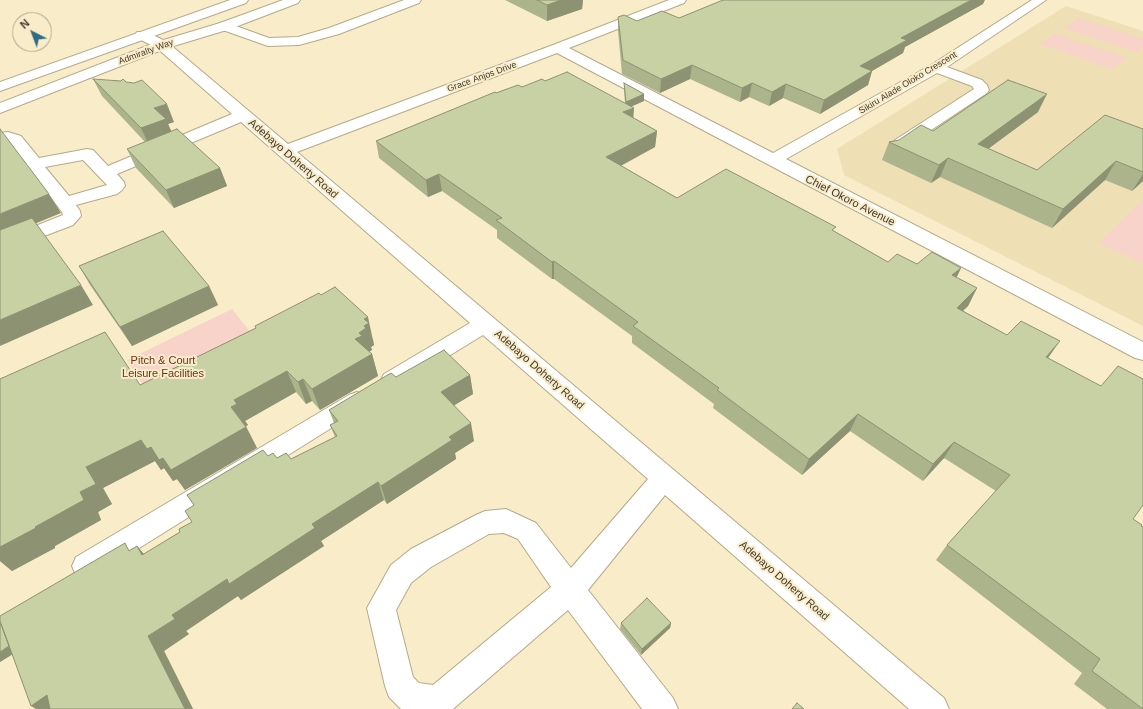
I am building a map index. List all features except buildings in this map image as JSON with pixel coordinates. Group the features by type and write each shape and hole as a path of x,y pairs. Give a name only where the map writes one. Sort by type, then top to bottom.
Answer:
{"street":[{"name":"Admiralty Way","path":"0,87 242,0"},
{"name":"Admiralty Way","path":"0,108 162,46 225,26 294,0"},
{"path":"225,26 268,42 299,41 334,31 416,0"},
{"name":"Grace Anjos Drive","path":"284,151 558,48 680,0"},
{"name":"Sikiru Alade Oloko Crescent","path":"773,160 936,68 1040,0"},
{"name":"Adebayo Doherty Road","path":"142,36 162,46 933,709"},
{"name":"Chief Okoro Avenue","path":"558,48 1143,352"},
{"path":"886,153 982,90 982,88 977,84 936,68"},
{"path":"106,173 243,115"},
{"path":"0,138 8,137 15,139 71,211 72,216 67,221 0,247"},
{"path":"34,164 87,154 115,182 116,186 111,190 64,203"},
{"path":"68,577 485,324"},
{"path":"662,709 570,590 527,531 506,521 485,523 427,554 401,574 381,608 400,686 412,698 438,701 570,590 664,478"}],"shaded area":[{"path":"1066,6 1143,31 1143,326 844,175 837,149"}],"green space":[{"path":"1079,18 1143,39 1143,47 1136,52 1064,28"},
{"path":"1055,34 1127,58 1112,69 1039,44"},
{"path":"1143,199 1143,263 1098,243"},
{"name":"Pitch & Court Leisure Facilities","path":"232,309 259,343 152,398 127,360"}]}
